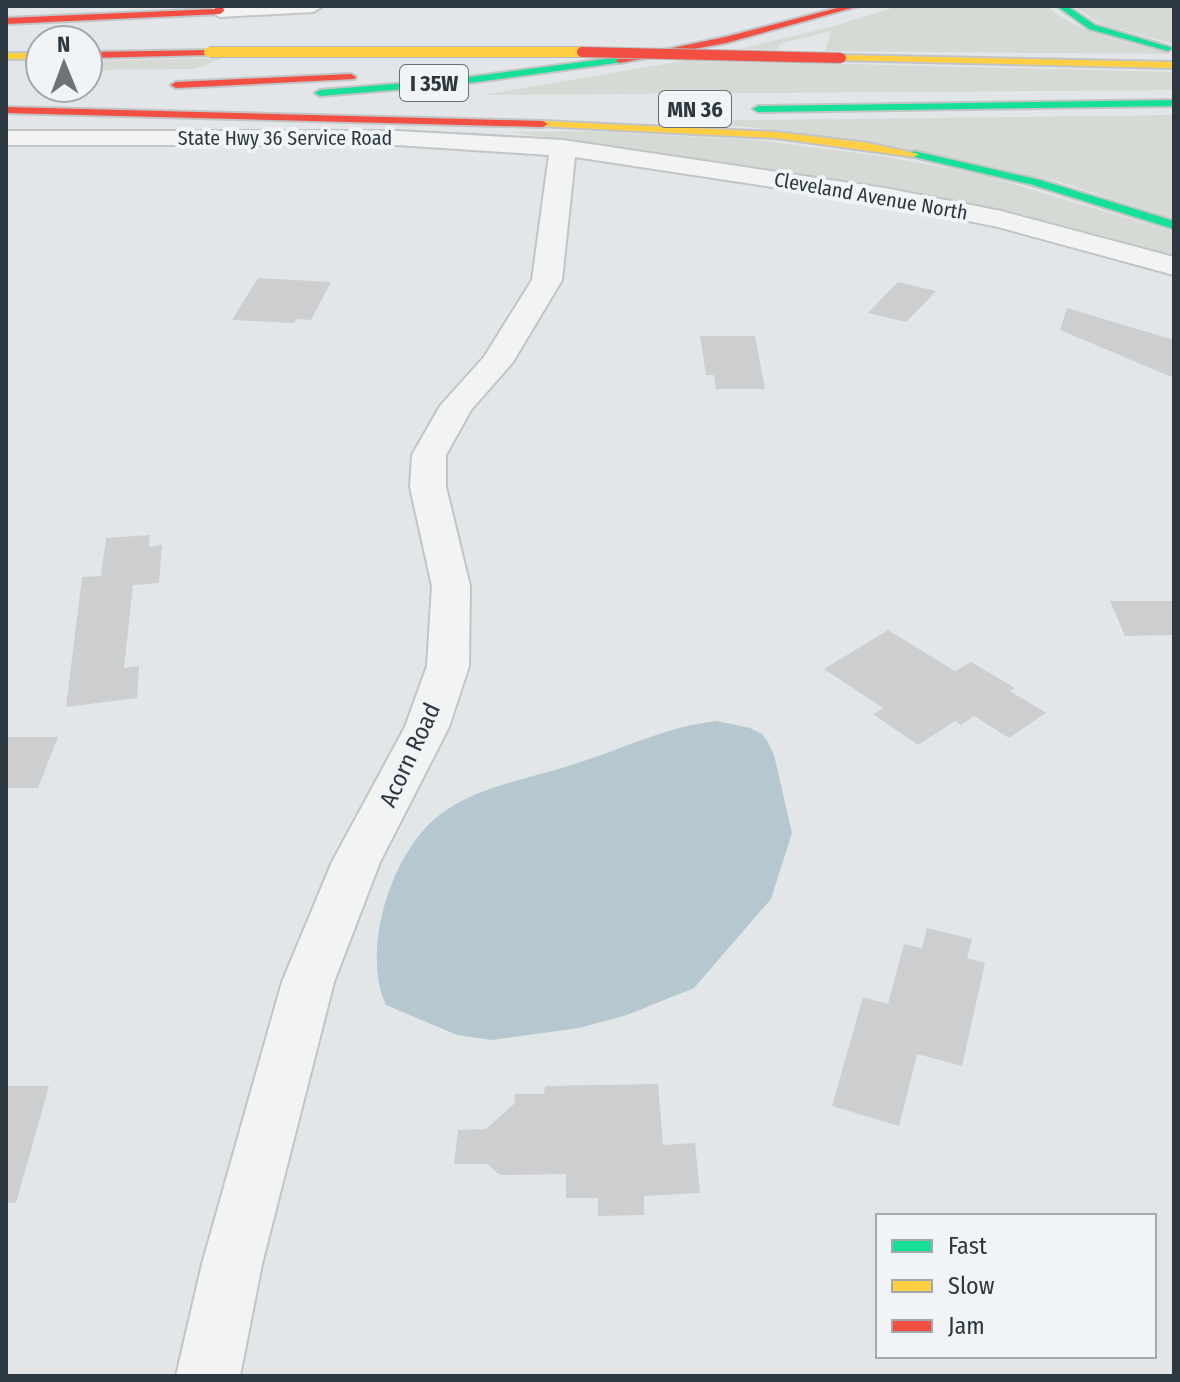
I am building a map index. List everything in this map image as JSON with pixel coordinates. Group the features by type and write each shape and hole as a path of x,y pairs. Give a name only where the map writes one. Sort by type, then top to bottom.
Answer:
{"main road":[{"name":"I 35W","path":"6,108 324,93 496,76 577,66 724,39 855,6"},
{"path":"1061,6 1092,27 1174,49"},
{"path":"6,21 219,8"},
{"name":"I 35W","path":"163,85 404,72 531,58 682,29"},
{"path":"104,55 618,52 1174,65"},
{"name":"MN 36","path":"746,109 1174,103"},
{"name":"MN 36","path":"6,108 215,113 683,110"},
{"path":"215,113 709,129 833,141 895,150 1017,176 1174,225"}],"street":[{"path":"219,8 313,6"},
{"name":"State Hwy 36 Service Road","path":"6,138 397,138 563,148"},
{"name":"Cleveland Avenue North","path":"563,148 890,197 1001,219 1174,266"},
{"name":"Acorn Road","path":"208,1376 232,1264 308,982 356,862 427,727 448,666 451,586 428,487 429,455 457,406 497,362 547,280 563,148"}],"shaded area":[{"path":"899,6 1046,6 1091,32 1173,54 825,51 831,31 780,44 777,50 739,49 831,27"},
{"path":"1073,6 1174,6 1174,44 1103,25"},
{"path":"222,58 195,69 104,70 104,61"},
{"path":"687,60 1174,72 1174,90 483,95"},
{"path":"1174,115 1174,219 1057,181 751,127 687,124 686,121"},
{"path":"588,131 756,140 888,157 979,174 1174,232 1174,257 1101,235 953,202 642,150 510,132"},
{"path":"717,721 750,728 762,734 768,742 774,755 792,833 771,899 694,988 627,1015 579,1028 492,1040 457,1035 386,1005 379,982 377,957 386,902 408,850 424,829 442,813 490,789 664,733"}],"building":[{"path":"258,278 331,282 311,320 297,319 294,323 232,320"},
{"path":"898,282 936,291 906,322 868,313"},
{"path":"1067,308 1174,340 1174,378 1060,330"},
{"path":"700,336 755,336 765,389 716,389 714,375 706,375"},
{"path":"150,535 149,547 162,545 159,583 133,585 124,668 139,666 137,698 66,707 82,577 101,576 106,538"},
{"path":"1110,601 1174,601 1174,635 1125,636"},
{"path":"888,630 955,671 971,662 1015,688 1010,691 1046,713 1009,738 974,716 961,725 955,721 918,745 873,714 883,708 824,669"},
{"path":"6,737 58,737 38,788 6,788"},
{"path":"927,928 972,939 967,958 985,963 962,1066 917,1054 899,1126 832,1106 863,997 888,1004 904,944 922,948"},
{"path":"658,1084 663,1145 695,1143 700,1193 644,1196 644,1215 598,1216 598,1198 566,1198 566,1174 500,1175 487,1164 454,1164 458,1130 486,1129 514,1104 515,1094 544,1094 545,1086"},
{"path":"6,1086 49,1086 16,1203 6,1202"}],"traffic: fast":[{"path":"1061,6 1092,27 1168,48"},
{"path":"320,93 454,82 620,60"},
{"path":"758,109 1174,103"},
{"path":"914,154 1036,182 1174,225"}],"traffic: slow":[{"path":"209,52 582,52"},
{"path":"6,56 24,56"},
{"path":"841,58 1174,65"},
{"path":"543,124 776,135 914,154"}],"traffic: jam":[{"path":"6,21 220,11 219,6"},
{"path":"620,60 726,40 855,6"},
{"path":"104,55 209,52"},
{"path":"582,52 841,58"},
{"path":"176,85 351,77"},
{"path":"6,110 543,124"}]}
